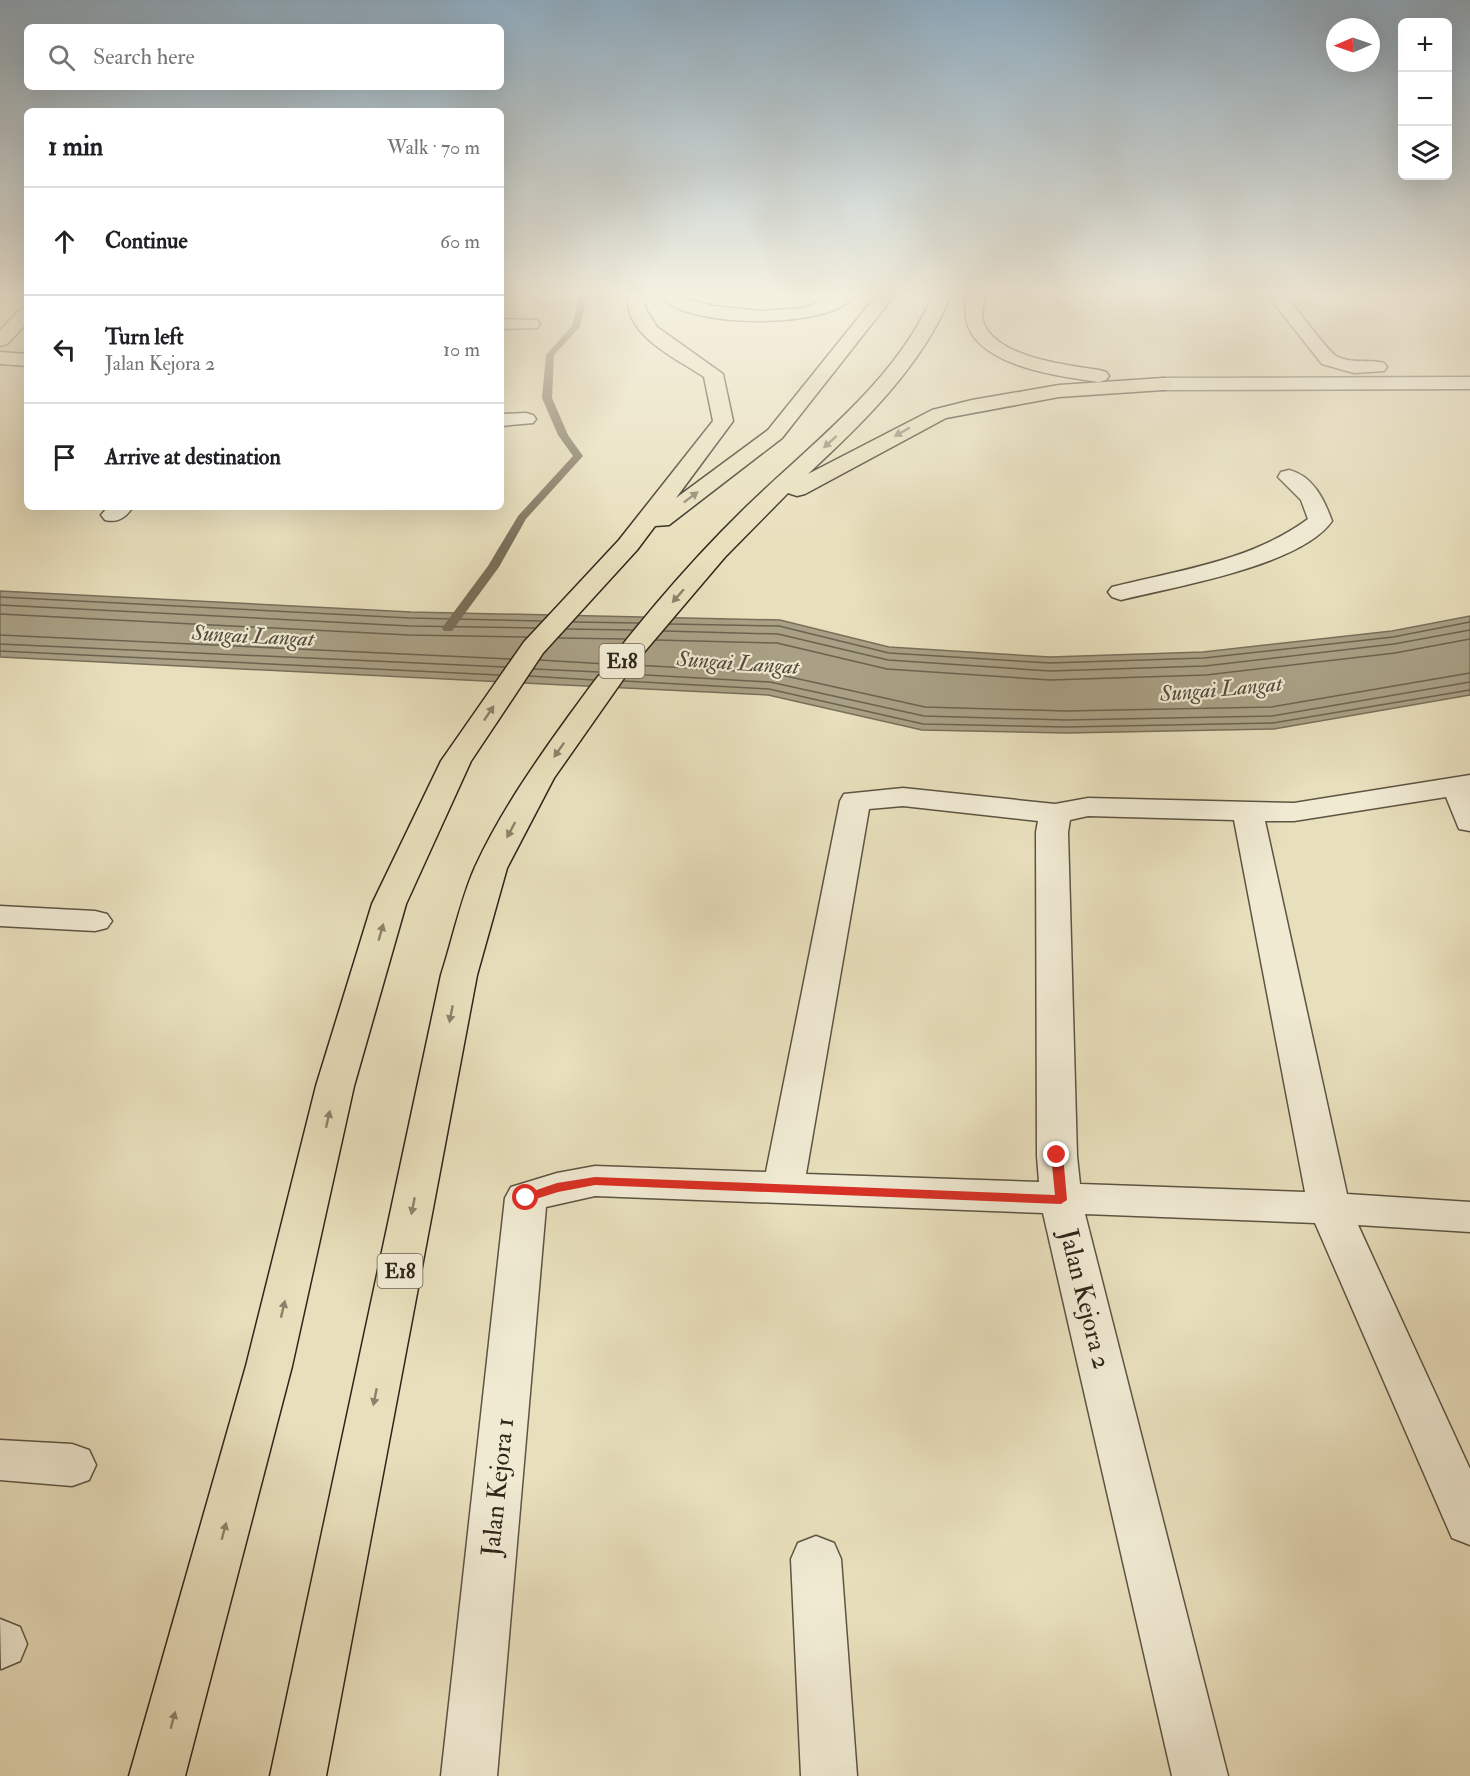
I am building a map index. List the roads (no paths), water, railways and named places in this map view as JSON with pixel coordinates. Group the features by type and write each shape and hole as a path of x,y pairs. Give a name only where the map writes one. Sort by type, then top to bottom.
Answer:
{"highway":[{"path":"158,1776 269,1366 335,1086 389,904 456,761 533,648 628,545 723,421 714,380"},
{"path":"628,545 775,434 818,380"},
{"name":"E18","path":"298,1776 459,975 491,868 539,778 624,658 716,552 755,511 839,434 887,380"},
{"path":"1130,380 1163,384"},
{"path":"755,511 939,414 1059,391 1163,384"}],"street":[{"path":"1163,384 1470,383"},
{"path":"504,420 526,419"},
{"path":"1121,592 1250,558 1305,534 1320,521 1312,496 1289,477"},
{"path":"1470,822 1464,785 1294,812 1088,807 1055,813 903,797 855,801 783,1189 1329,1208 1470,1216"},
{"path":"1248,812 1329,1208 1470,1523"},
{"name":"Jalan Kejora 2","path":"1055,813 1052,844 1057,1155 1061,1200 1200,1776"},
{"path":"0,916 95,921"},
{"name":"Jalan Kejora 1","path":"469,1776 526,1198 557,1188 595,1181 783,1189"},
{"path":"0,1460 72,1465"},
{"path":"816,1559 829,1776"}],"water":[{"name":"Sungai Langat","path":"0,591 411,612 780,620 889,647 1050,657 1203,652 1392,631 1470,616 1470,695 1274,729 1067,733 922,730 768,695 0,657"}],"waterway":[{"path":"448,628 493,567 522,518 578,456 563,435 547,398 548,380"}]}
